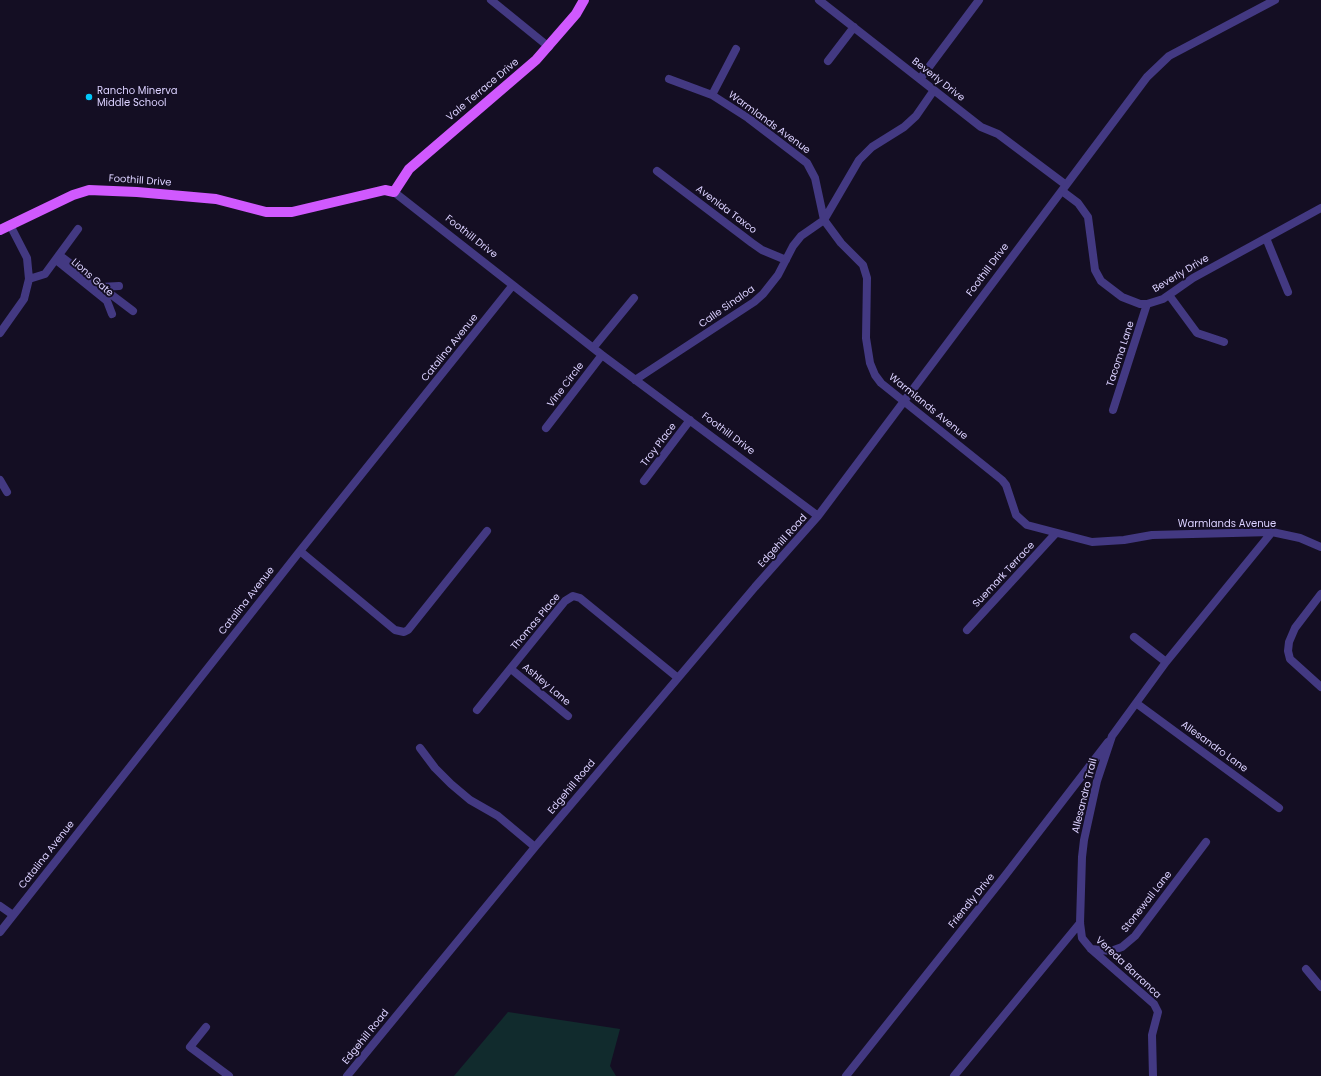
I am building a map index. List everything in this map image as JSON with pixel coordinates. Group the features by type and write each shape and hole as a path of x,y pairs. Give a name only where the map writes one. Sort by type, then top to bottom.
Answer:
{"main road":[{"name":"Vale Terrace Drive","path":"394,192 409,169 536,60 549,47 576,14 584,0"},
{"name":"Foothill Drive","path":"0,230 73,195 89,190 137,192 216,199 266,212 292,212 385,190 394,192"}],"street":[{"path":"491,0 549,47"},
{"name":"Beverly Drive","path":"819,0 981,127 998,134 1064,188 1078,203 1088,217 1095,270 1101,282 1122,297 1140,304 1147,304 1169,295 1193,278 1321,208"},
{"path":"920,79 979,0"},
{"name":"Foothill Drive","path":"394,192 602,355 818,516 1147,77 1169,56 1275,0"},
{"path":"828,61 854,27"},
{"path":"712,95 736,49"},
{"name":"Warmlands Avenue","path":"669,79 712,95 754,122 807,163 815,178 824,220 841,243 863,265 867,278 868,294 865,320 870,363 875,375 881,383 1002,480 1006,485 1016,514 1027,525 1092,542 1124,540 1152,535 1272,532 1300,538 1321,547"},
{"name":"Calle Sinaloa","path":"635,380 754,302 763,294 778,274 801,236 824,220 859,160 872,147 904,127 916,116 934,90"},
{"name":"Avenida Taxco","path":"657,171 762,250 786,260"},
{"path":"0,333 24,299 28,279 27,258 10,225"},
{"path":"28,279 45,274 78,229"},
{"path":"1266,238 1288,292"},
{"path":"57,257 133,310"},
{"name":"Lions Gate","path":"57,257 107,301 112,314"},
{"name":"Catalina Avenue","path":"0,932 300,551 513,285"},
{"path":"101,287 119,286"},
{"path":"1169,295 1197,333 1224,342"},
{"path":"593,348 634,298"},
{"name":"Tacoma Lane","path":"1113,410 1147,304"},
{"name":"Vine Circle","path":"546,428 602,355"},
{"name":"Troy Place","path":"644,481 690,420"},
{"path":"0,480 7,492"},
{"name":"Edgehill Road","path":"347,1076 535,847 818,516"},
{"path":"300,551 395,630 404,632 408,630 487,531"},
{"name":"Allesandro Trail","path":"1080,923 1084,840 1097,781 1112,736 1166,662 1272,532"},
{"name":"Suemark Terrace","path":"968,630 1056,533"},
{"path":"1321,594 1296,628 1289,642 1288,650 1290,659 1321,687"},
{"name":"Thomas Place","path":"477,710 565,601 573,596 580,598 678,678"},
{"path":"1134,637 1166,662"},
{"name":"Ashley Lane","path":"510,669 568,716"},
{"name":"Allesandro Lane","path":"1136,703 1279,808"},
{"name":"Friendly Drive","path":"846,1076 1004,877 1112,736"},
{"path":"420,748 435,768 451,784 470,800 498,816 535,847"},
{"name":"Stonewall Lane","path":"1092,949 1111,951 1122,947 1135,936 1206,842"},
{"path":"0,906 13,915"},
{"path":"954,1076 1080,923"},
{"name":"Vereda Barranca","path":"1080,923 1082,938 1092,949 1154,1004 1158,1012 1152,1035 1153,1076"},
{"path":"1306,969 1321,987"},
{"path":"206,1027 190,1047 229,1076"}],"green space":[{"path":"508,1012 620,1029 610,1066 616,1076 454,1076"}],"place":[{"name":"Rancho Minerva Middle School","path":"89,97"}]}
